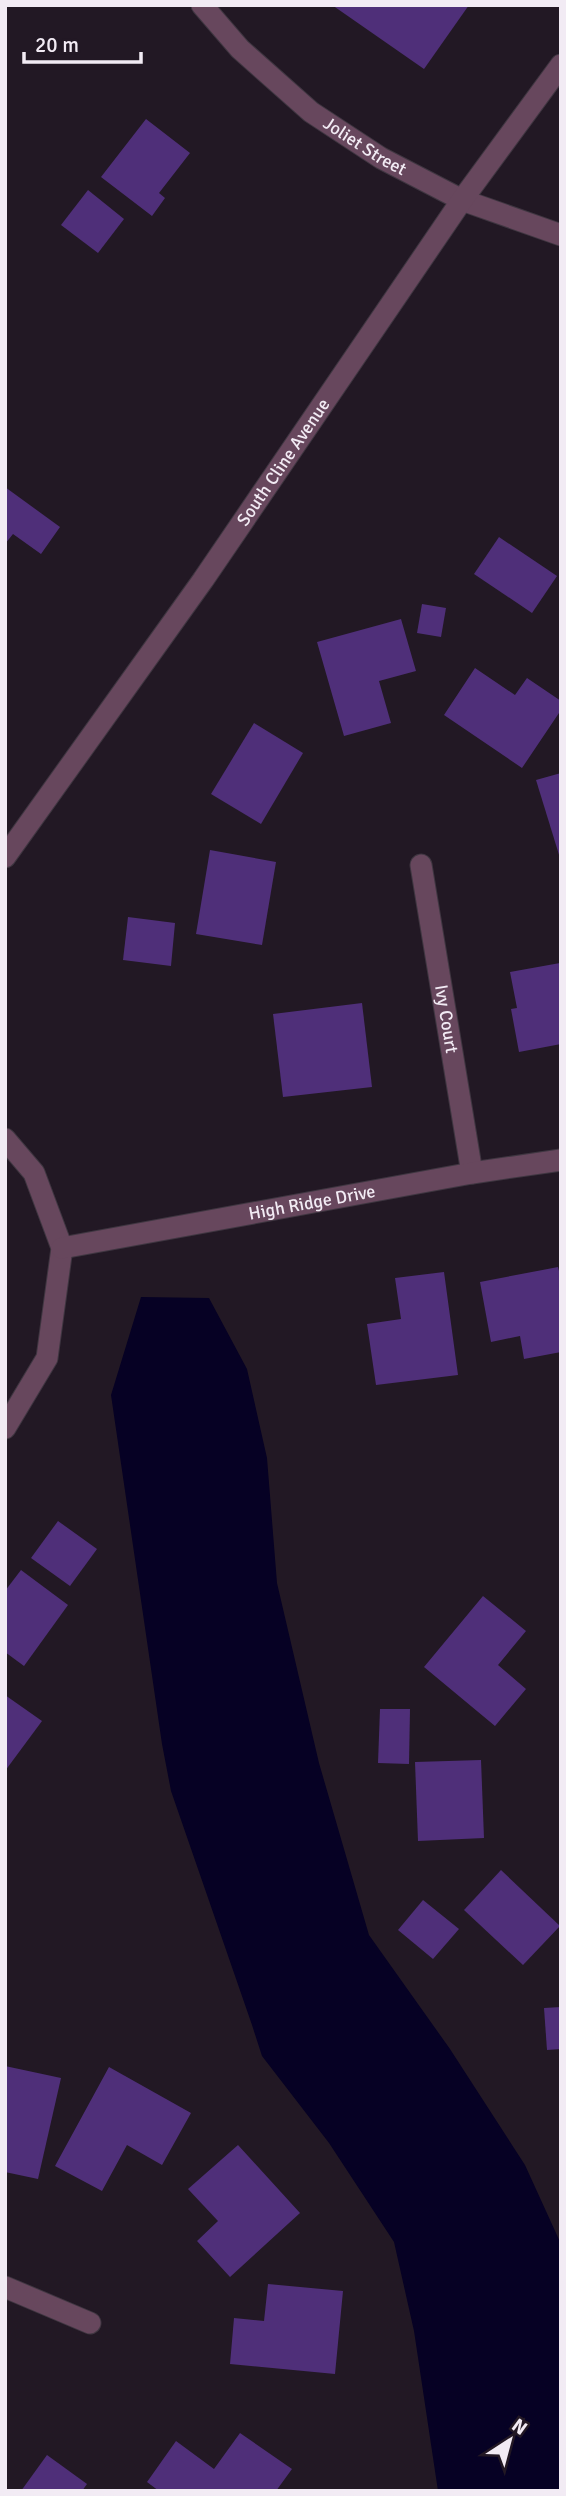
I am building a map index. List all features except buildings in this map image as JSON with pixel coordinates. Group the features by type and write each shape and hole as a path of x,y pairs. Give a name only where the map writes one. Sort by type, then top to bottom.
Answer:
{"street":[{"name":"Joliet Street","path":"202,5 240,49 310,112 381,158 462,200 561,235"},
{"name":"South Cline Avenue","path":"5,857 203,580 462,200 561,65"},
{"name":"Ivy Court","path":"421,865 472,1173"},
{"path":"5,1139 34,1173 62,1248 47,1358 5,1428"},
{"name":"High Ridge Drive","path":"62,1248 472,1173 561,1160"},
{"path":"5,2287 90,2323"}],"shaded area":[{"path":"141,1297 209,1298 247,1369 267,1458 277,1583 319,1763 369,1935 450,2049 525,2165 561,2244 561,2491 438,2491 414,2331 394,2242 329,2143 262,2056 171,1791 162,1744 111,1395"}]}
